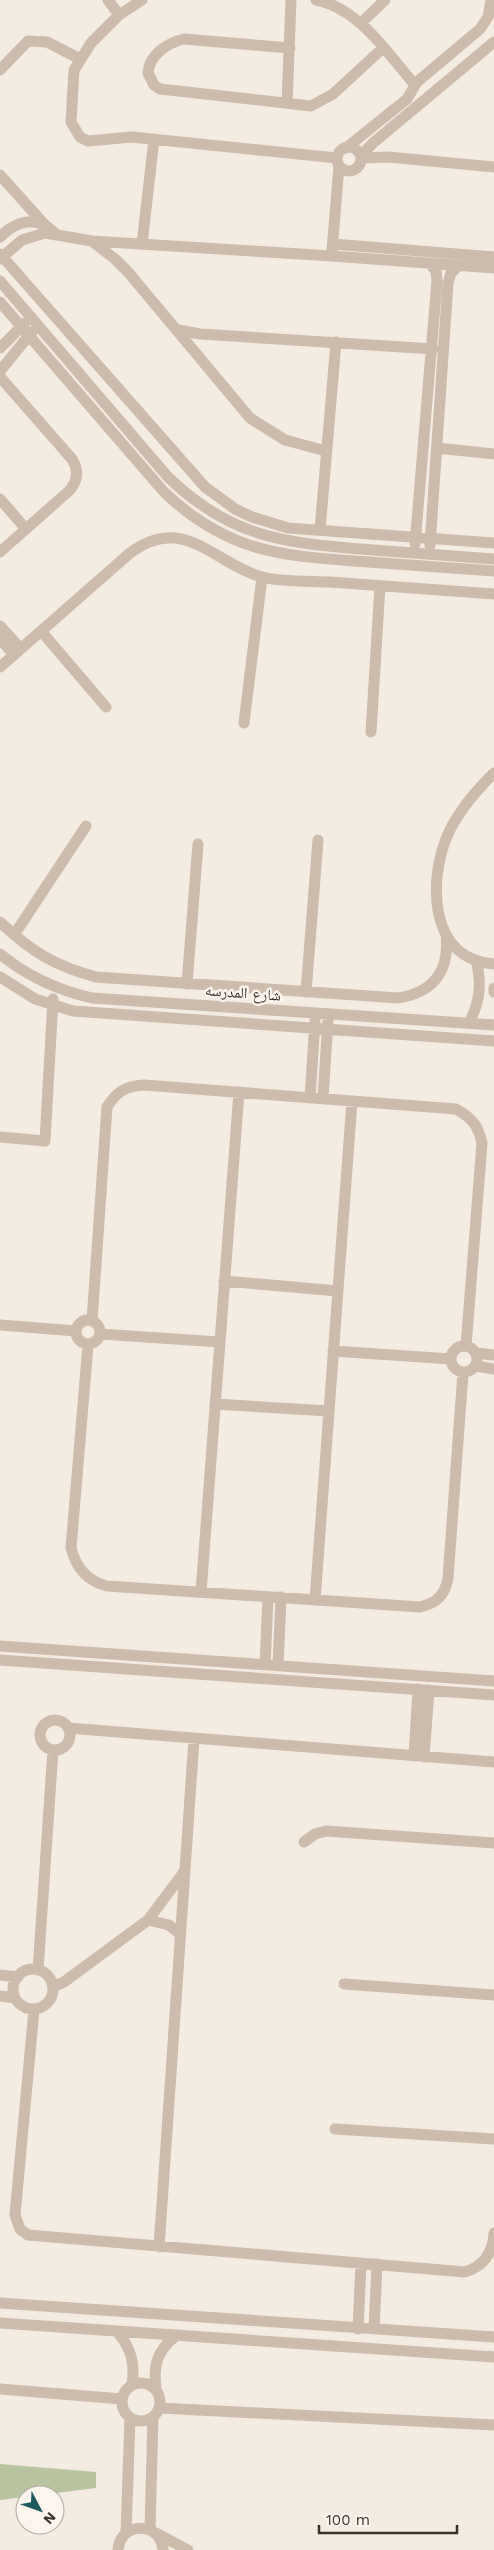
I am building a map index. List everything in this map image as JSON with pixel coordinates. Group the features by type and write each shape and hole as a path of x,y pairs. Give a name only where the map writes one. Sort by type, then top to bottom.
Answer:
{"street":[{"path":"108,0 119,15"},
{"path":"142,0 119,15 91,43 80,58 72,82 71,122 80,137 88,141 123,137 154,139 338,162 345,171 353,171 359,166 361,157 412,102 419,82 490,21 490,0"},
{"path":"287,103 291,0"},
{"path":"316,0 336,6 360,23 419,82 434,91"},
{"path":"360,23 385,0"},
{"path":"475,33 478,42 491,44"},
{"path":"290,48 184,38 168,45 156,55 151,61 148,73 154,85 160,89 311,106 326,100 383,48"},
{"path":"0,70 28,41 47,42 80,58"},
{"path":"332,250 340,152 412,102 434,91 491,44"},
{"path":"142,244 154,139"},
{"path":"346,148 355,148 361,157"},
{"path":"361,157 494,167"},
{"path":"0,175 52,231"},
{"path":"0,237 20,223 35,222 52,231 92,241 494,257"},
{"path":"52,231 29,237 15,245 1,257 205,488 220,499 252,517 288,528 494,544"},
{"path":"92,241 122,265 250,418 285,440 326,451"},
{"path":"332,250 430,264 494,268"},
{"path":"456,254 452,259 456,266"},
{"path":"413,553 433,348 437,276 430,264"},
{"path":"429,554 448,283 456,266"},
{"path":"0,281 156,465 180,489 207,510 253,533 286,542 494,559"},
{"path":"0,302 164,492 193,517 225,536 260,550 297,557 494,571"},
{"path":"0,371 34,321"},
{"path":"178,330 200,334 433,348"},
{"path":"0,348 25,332"},
{"path":"320,530 336,342"},
{"path":"0,377 72,459 77,472 74,485 70,490 0,552"},
{"path":"437,448 494,454"},
{"path":"0,499 26,529"},
{"path":"0,667 130,553 143,544 158,538 190,541 262,577 494,594"},
{"path":"244,722 262,577"},
{"path":"370,732 380,586"},
{"path":"0,626 17,652"},
{"path":"41,631 106,707"},
{"path":"0,639 17,652"},
{"path":"494,772 462,810 443,848 436,871 435,895 440,919 446,934 459,949 476,960 494,964"},
{"path":"14,935 86,826"},
{"path":"306,992 318,840"},
{"path":"187,984 198,844"},
{"path":"0,922 39,955 66,968 88,975 187,984 398,998 413,995 427,988 438,978 446,956 446,934"},
{"name":"شارع المدرسه","path":"0,954 25,973 54,988 92,998 494,1025"},
{"path":"469,1023 475,1012 480,987 476,960"},
{"name":"شارع المدرسه","path":"0,977 19,990 53,1005 73,1011 494,1041"},
{"path":"0,1137 45,1141 54,988"},
{"path":"310,1098 315,1012"},
{"path":"322,1098 328,1014"},
{"path":"92,1320 107,1107 115,1094 129,1086 144,1085 456,1109 469,1116 478,1128 482,1142 466,1346"},
{"path":"201,1592 239,1092"},
{"path":"314,1600 352,1101"},
{"path":"224,1281 338,1291"},
{"path":"92,1320 99,1326 100,1334 95,1343 88,1345 79,1341 76,1331 83,1321 92,1320"},
{"path":"0,1325 76,1331"},
{"path":"100,1334 220,1342"},
{"path":"88,1345 71,1548 74,1559 79,1569 96,1583 201,1592 420,1607 435,1601 446,1589 463,1373"},
{"path":"466,1346 476,1353 494,1355"},
{"path":"466,1346 454,1351 451,1359 454,1368 463,1373 470,1372 476,1366 476,1353"},
{"path":"333,1351 451,1359"},
{"path":"476,1366 494,1369"},
{"path":"215,1404 329,1411"},
{"path":"264,1665 268,1597"},
{"path":"278,1666 281,1597"},
{"path":"0,1646 493,1680"},
{"path":"0,1660 494,1695"},
{"path":"227,1676 228,1663"},
{"path":"328,1670 328,1683"},
{"path":"419,1756 424,1689"},
{"path":"53,1750 42,1742 41,1733 45,1725 58,1720 68,1728 494,1762"},
{"path":"53,1750 66,1746 70,1737 68,1728"},
{"path":"158,2247 194,1739"},
{"path":"38,1970 53,1750"},
{"path":"304,1842 315,1834 326,1831 494,1843"},
{"path":"53,1987 64,1982 148,1920 185,1870"},
{"path":"148,1920 169,1925 180,1934"},
{"path":"0,1996 15,1998 26,2008 34,2010 47,2005 53,1994 53,1987 46,1974 38,1970 27,1971 18,1977 14,1983 15,1998"},
{"path":"0,1975 18,1977"},
{"path":"344,1984 494,1995"},
{"path":"34,2010 15,2215 17,2225 24,2233 32,2237 465,2272 476,2268 488,2256 494,2233"},
{"path":"335,2129 494,2139"},
{"path":"358,2329 361,2263"},
{"path":"374,2329 377,2264"},
{"path":"0,2303 494,2337"},
{"path":"0,2323 118,2333 177,2335 494,2357"},
{"path":"118,2333 126,2343 133,2361 132,2385 122,2399 123,2410 130,2418 144,2422 156,2413 494,2425"},
{"path":"163,2550 161,2540 153,2531 156,2413 161,2402 156,2389 154,2374 156,2362 164,2345 177,2335"},
{"path":"132,2385 144,2383 156,2389"},
{"path":"0,2389 122,2399"},
{"path":"126,2533 130,2418"},
{"path":"118,2550 121,2539 126,2533 137,2528 153,2531 188,2550"}],"green space":[{"path":"0,2464 96,2472 96,2488 65,2492 65,2485 15,2485 15,2498 0,2500"}]}
